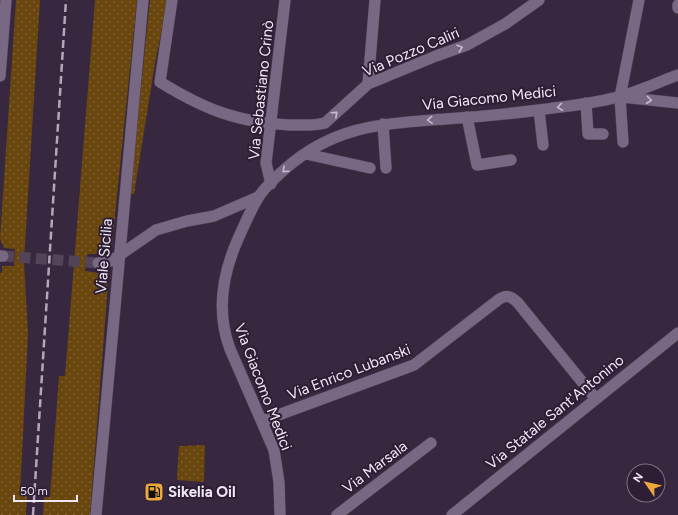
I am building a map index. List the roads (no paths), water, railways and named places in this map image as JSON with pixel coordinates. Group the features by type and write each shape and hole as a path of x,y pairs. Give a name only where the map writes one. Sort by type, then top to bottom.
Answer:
{"street":[{"path":"0,76 6,0"},
{"name":"Viale Sicilia","path":"96,515 143,0"},
{"path":"172,0 160,82 185,97 224,114 271,124 320,124 327,141"},
{"name":"Via Sebastiano Crinò","path":"271,184 266,163 285,0"},
{"path":"368,84 375,0"},
{"name":"Via Pozzo Caliri","path":"320,124 325,123 368,84 467,45 505,24 539,0"},
{"path":"623,142 620,97 639,0"},
{"name":"Via Giacomo Medici","path":"280,515 277,463 274,450 225,334 221,303 229,263 258,197 289,166 306,154 327,141 354,130 383,124 539,110 586,103 620,97 678,75"},
{"path":"620,97 678,103"},
{"path":"586,103 588,134 603,134"},
{"path":"539,110 543,145"},
{"path":"467,117 477,165 511,160"},
{"path":"383,124 386,168"},
{"path":"306,154 370,168"},
{"path":"98,263 111,261 156,230 187,221 214,216 258,197"},
{"name":"Via Enrico Lubanski","path":"262,421 414,364 498,300 506,296 518,302 596,398"},
{"name":"Via Statale Sant'Antonino","path":"452,515 678,333"},
{"name":"Via Marsala","path":"337,515 432,443"}],"tunnel":[{"path":"3,256 98,263"}],"railway":[{"path":"33,515 66,0"}],"place":[{"name":"Sikelia Oil","path":"154,492"}]}
